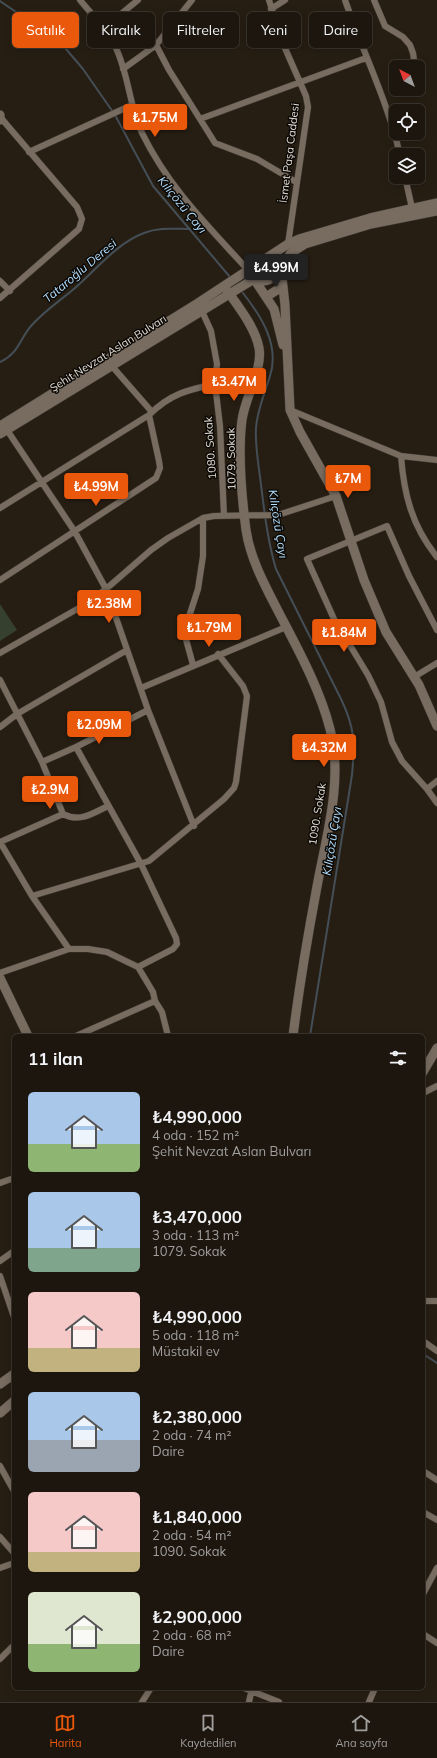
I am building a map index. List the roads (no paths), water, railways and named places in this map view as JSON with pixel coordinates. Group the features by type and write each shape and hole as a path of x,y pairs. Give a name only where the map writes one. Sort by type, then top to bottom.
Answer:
{"street":[{"path":"80,0 90,12"},
{"path":"123,12 138,0"},
{"path":"124,69 156,45 192,0"},
{"name":"İsmet Paşa Caddesi","path":"269,0 281,39 306,96 308,108 288,244"},
{"path":"271,8 285,0"},
{"path":"345,0 366,58 387,108 398,148"},
{"path":"374,0 385,26 403,37 410,45 414,60"},
{"path":"156,45 169,70 215,143 257,159 296,182"},
{"path":"117,48 124,69 132,105 142,133 168,179 186,203 266,297 274,309 287,361"},
{"path":"200,119 366,58"},
{"path":"29,152 132,105"},
{"path":"0,118 77,207 82,219 79,229 10,291 0,298"},
{"path":"407,184 412,208"},
{"path":"248,276 288,244 299,239 370,218 437,203"},
{"path":"248,276 262,282 268,281 275,276 291,253 305,244 371,224 437,211"},
{"path":"276,253 281,268 285,305 290,410 300,432 336,496 374,604 386,632 424,693 437,726"},
{"name":"Şehit Nevzat Aslan Bulvarı","path":"2,430 248,276"},
{"path":"0,281 10,291"},
{"path":"266,297 277,290 283,289"},
{"name":"1079. Sokak","path":"226,290 251,329 259,348 258,366 246,398 241,428 245,515"},
{"path":"274,309 285,305"},
{"name":"Şehit Nevzat Aslan Bulvarı","path":"2,430 111,365 199,306"},
{"name":"1080. Sokak","path":"199,306 211,331 215,347 217,364 215,384 220,426 224,516"},
{"path":"0,580 156,478 160,468 151,414 111,365"},
{"path":"0,508 43,483 151,414 179,393 215,384"},
{"path":"290,410 401,456 437,460"},
{"path":"2,430 43,483 75,532 106,589 148,710 194,826"},
{"path":"401,456 403,482 410,507 425,540 437,557"},
{"path":"0,653 86,604 106,589 151,550 203,518 245,515 278,515 336,496"},
{"name":"1090. Sokak","path":"245,515 246,530 252,557 310,676 326,714 333,746 334,772 332,803 300,978 293,1034"},
{"path":"193,665 184,632 198,589 202,556 203,518"},
{"path":"437,630 409,576 387,526 307,559 319,590 334,619 368,675 381,702 392,742 402,761 427,789 437,803"},
{"path":"141,688 218,654 286,627"},
{"path":"0,727 17,714 127,650"},
{"path":"32,896 141,864 157,856 194,826 234,788 247,696 243,686 218,654"},
{"path":"414,677 437,662"},
{"path":"0,680 42,762 64,814 71,818 80,819 108,806"},
{"path":"42,762 76,747 148,710"},
{"path":"76,747 141,864 176,938 177,944 173,949 138,967"},
{"path":"427,789 437,780"},
{"path":"64,814 0,842 32,896 69,949"},
{"path":"0,974 69,949 88,949 107,952 138,967 153,992 155,1001 162,1012 168,1034"},
{"path":"0,978 27,1034"},
{"path":"81,1034 155,1001"},
{"path":"425,1069 437,1048"},
{"path":"425,1092 437,1086"},
{"path":"0,1183 12,1179"},
{"path":"0,1261 12,1252"},
{"path":"0,1276 12,1311"},
{"path":"425,1301 437,1301"},
{"path":"425,1342 437,1350"},
{"path":"0,1384 12,1375"},
{"path":"0,1413 12,1403"},
{"path":"0,1466 12,1487"},
{"path":"425,1472 437,1480"},
{"path":"425,1513 437,1520"},
{"path":"0,1537 12,1551"},
{"path":"0,1568 12,1564"},
{"path":"425,1590 437,1568"},
{"path":"425,1635 437,1643"},
{"path":"0,1659 12,1647"},
{"path":"142,1702 150,1690"},
{"path":"249,1702 252,1690"},
{"path":"254,1690 279,1702"},
{"path":"369,1702 375,1690"}],"waterway":[{"name":"Kılıçözü Çayı","path":"0,1 54,38 66,49 83,69 115,115 153,186 230,277"},
{"name":"Tataroğlu Deresi","path":"0,362 11,355 27,331 41,315 75,288 125,243 134,237 150,231 190,229"},
{"name":"Kılıçözü Çayı","path":"243,293 262,321 271,342 273,353 270,376 258,415 256,434 264,512 273,558 276,569 346,709 354,745 352,775 310,1034"},
{"name":"Kılıçözü Çayı","path":"425,1355 437,1363"}]}
